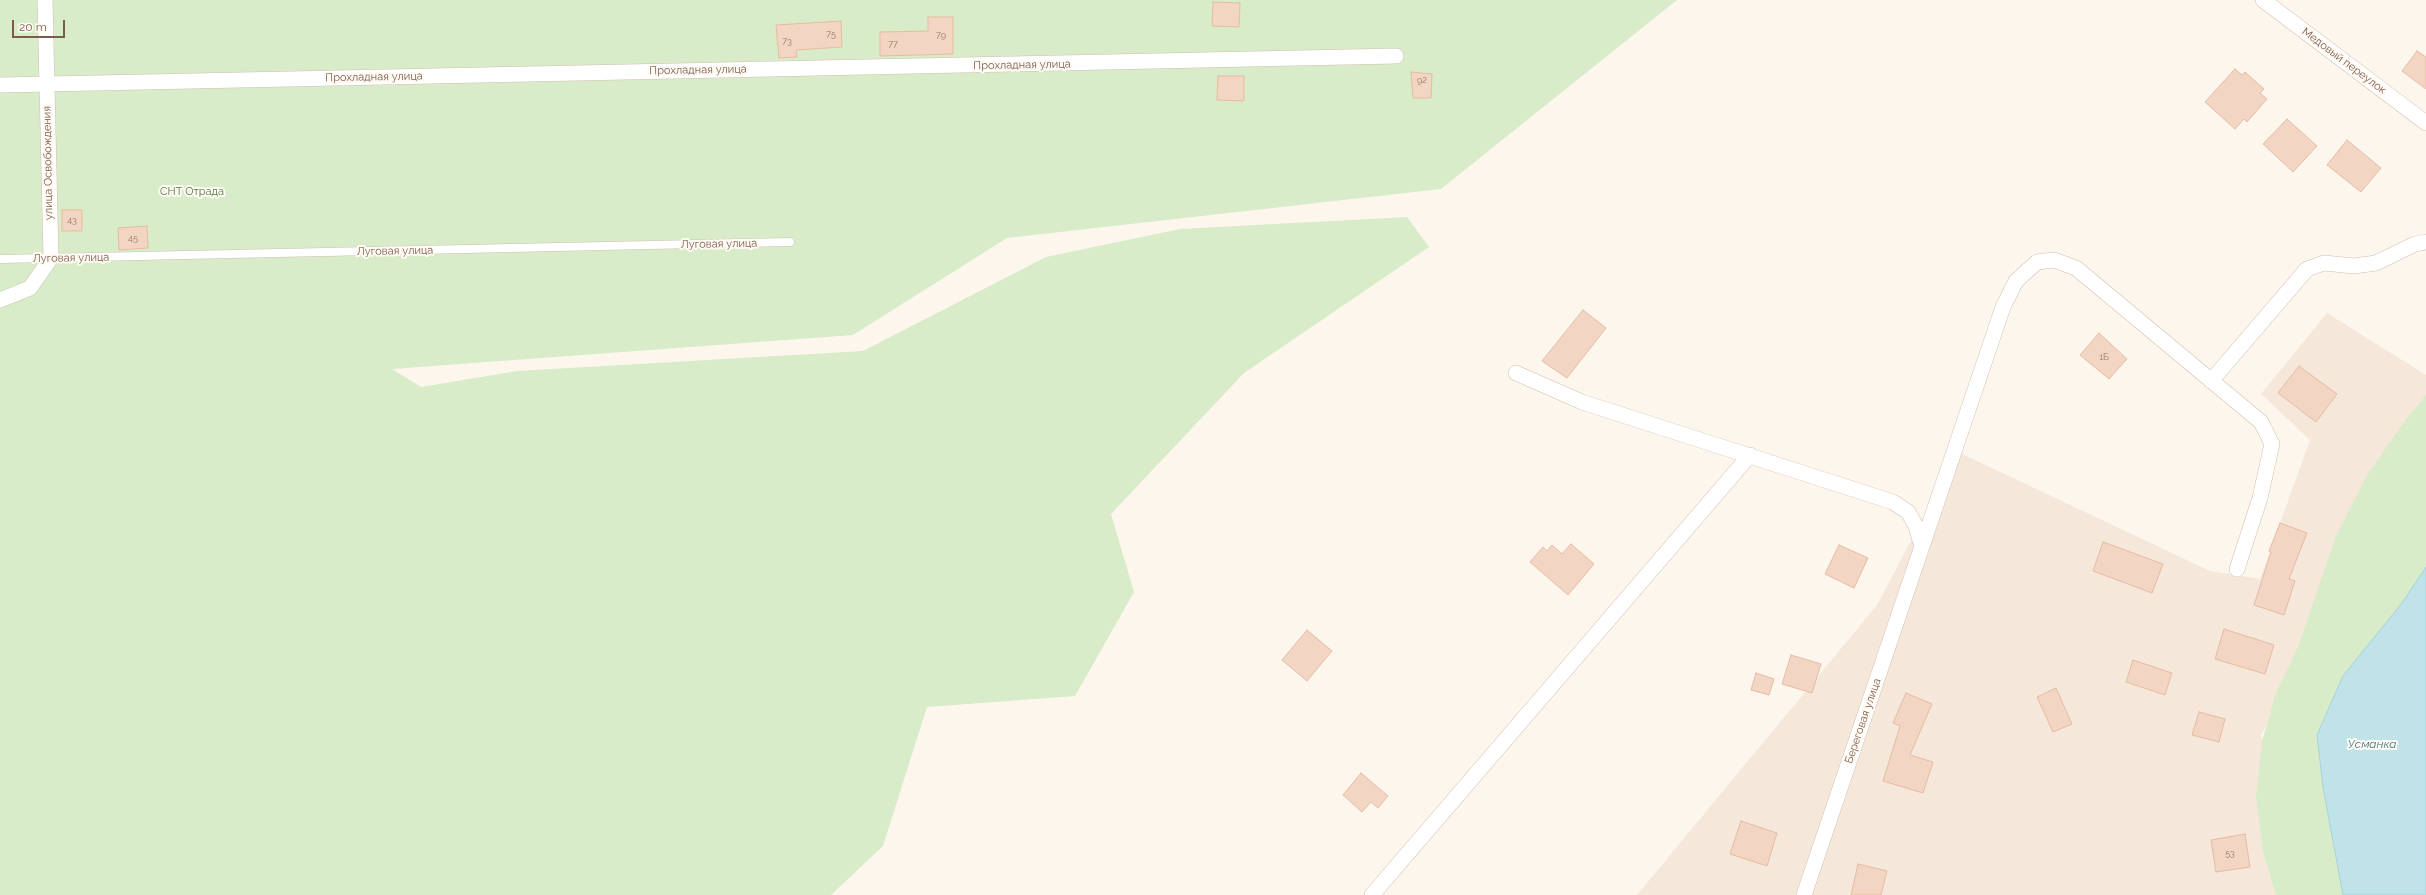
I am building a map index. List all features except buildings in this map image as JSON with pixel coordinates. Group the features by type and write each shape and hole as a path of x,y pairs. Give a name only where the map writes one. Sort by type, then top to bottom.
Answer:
{"street":[{"name":"улица Освобождения","path":"45,0 50,258"},
{"name":"Медовый переулок","path":"2263,0 2426,123"},
{"name":"Прохладная улица","path":"0,85 1396,56"},
{"path":"2211,381 2307,269 2324,263 2354,266 2376,263 2415,244 2426,242"},
{"path":"0,300 30,288 50,258"},
{"name":"Береговая улица","path":"1804,895 2003,307 2016,280 2037,262 2054,260 2076,268 2261,422 2272,444 2260,498 2237,569"},
{"path":"1516,373 1582,402 1893,502 1908,512 1916,526 1922,547"},
{"path":"1372,895 1750,455"}],"lane":[{"name":"Луговая улица","path":"0,259 790,242"}],"shaded area":[{"path":"2327,313 2426,375 2426,425 2261,735 2292,895 1637,895 1877,605 1958,452 2210,571 2260,579 2310,440 2261,394"}],"green space":[{"name":"СНТ Отрада","path":"0,0 1677,0 1441,189 1007,238 853,335 392,369 421,387 517,371 863,351 1046,257 1180,229 1407,217 1429,247 1244,373 1111,514 1134,592 1075,696 927,707 883,846 831,895 0,895"},
{"path":"2426,395 2426,895 2276,895 2263,852 2256,797 2262,741 2276,693 2298,647 2336,536 2367,475 2404,422"}],"water":[{"name":"Усманка","path":"2426,567 2426,895 2343,895 2323,787 2317,735 2343,676 2402,603"}]}
